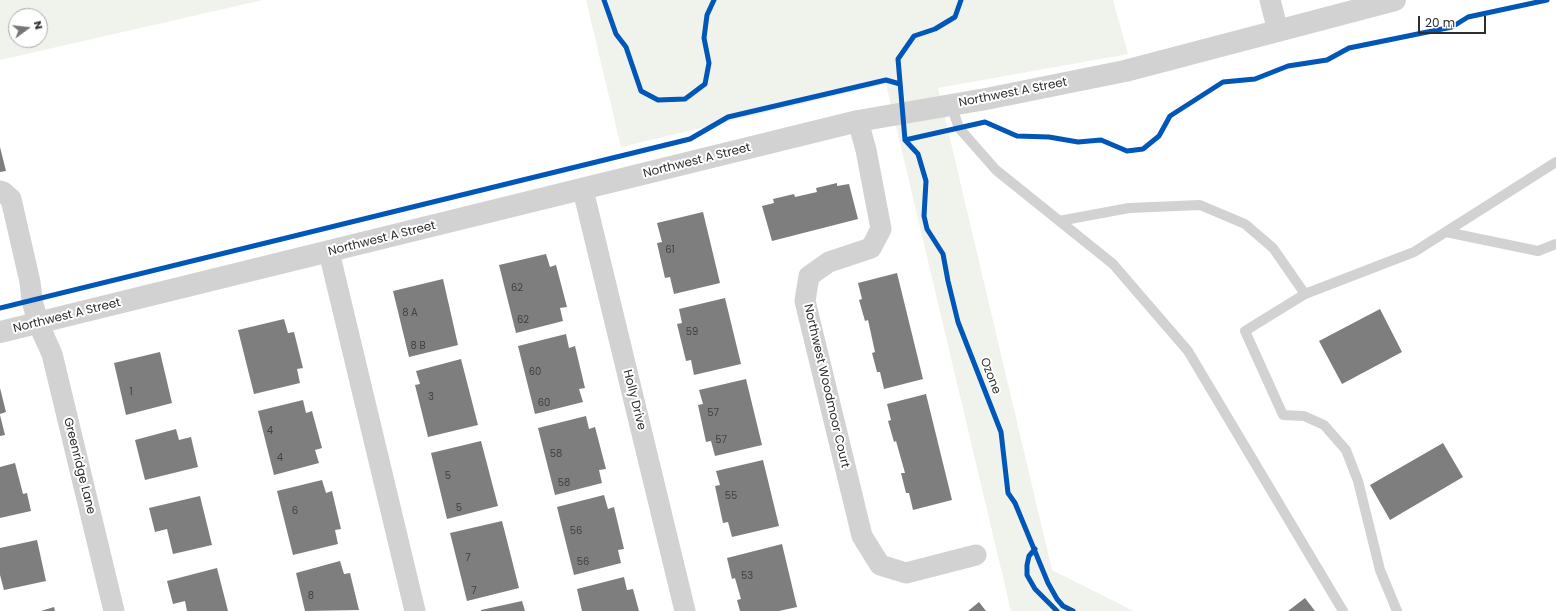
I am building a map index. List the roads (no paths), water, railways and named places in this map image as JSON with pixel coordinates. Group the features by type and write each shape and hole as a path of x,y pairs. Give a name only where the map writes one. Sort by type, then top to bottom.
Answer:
{"street":[{"path":"1270,0 1278,31"},
{"name":"Northwest A Street","path":"0,332 583,190 858,121 951,105 1125,71 1395,0"},
{"name":"Northwest Woodmoor Court","path":"858,121 866,150 881,229 871,248 829,262 809,276 805,301 862,536 880,565 906,573 976,555"},
{"name":"Holly Drive","path":"583,190 685,611"},
{"name":"Greenridge Lane","path":"0,191 11,199 30,282 32,300 38,323 52,354 114,611"},
{"path":"329,252 415,611"}],"lane":[{"path":"951,105 959,128 996,170 1113,264 1188,351 1343,611"},
{"path":"1397,611 1380,570 1358,481 1346,450 1324,425 1304,416 1283,415 1245,331 1305,294 1414,252 1556,162"},
{"path":"1059,221 1129,208 1200,205 1245,224 1273,248 1305,294"},
{"path":"1446,232 1538,251 1556,244"}]}
